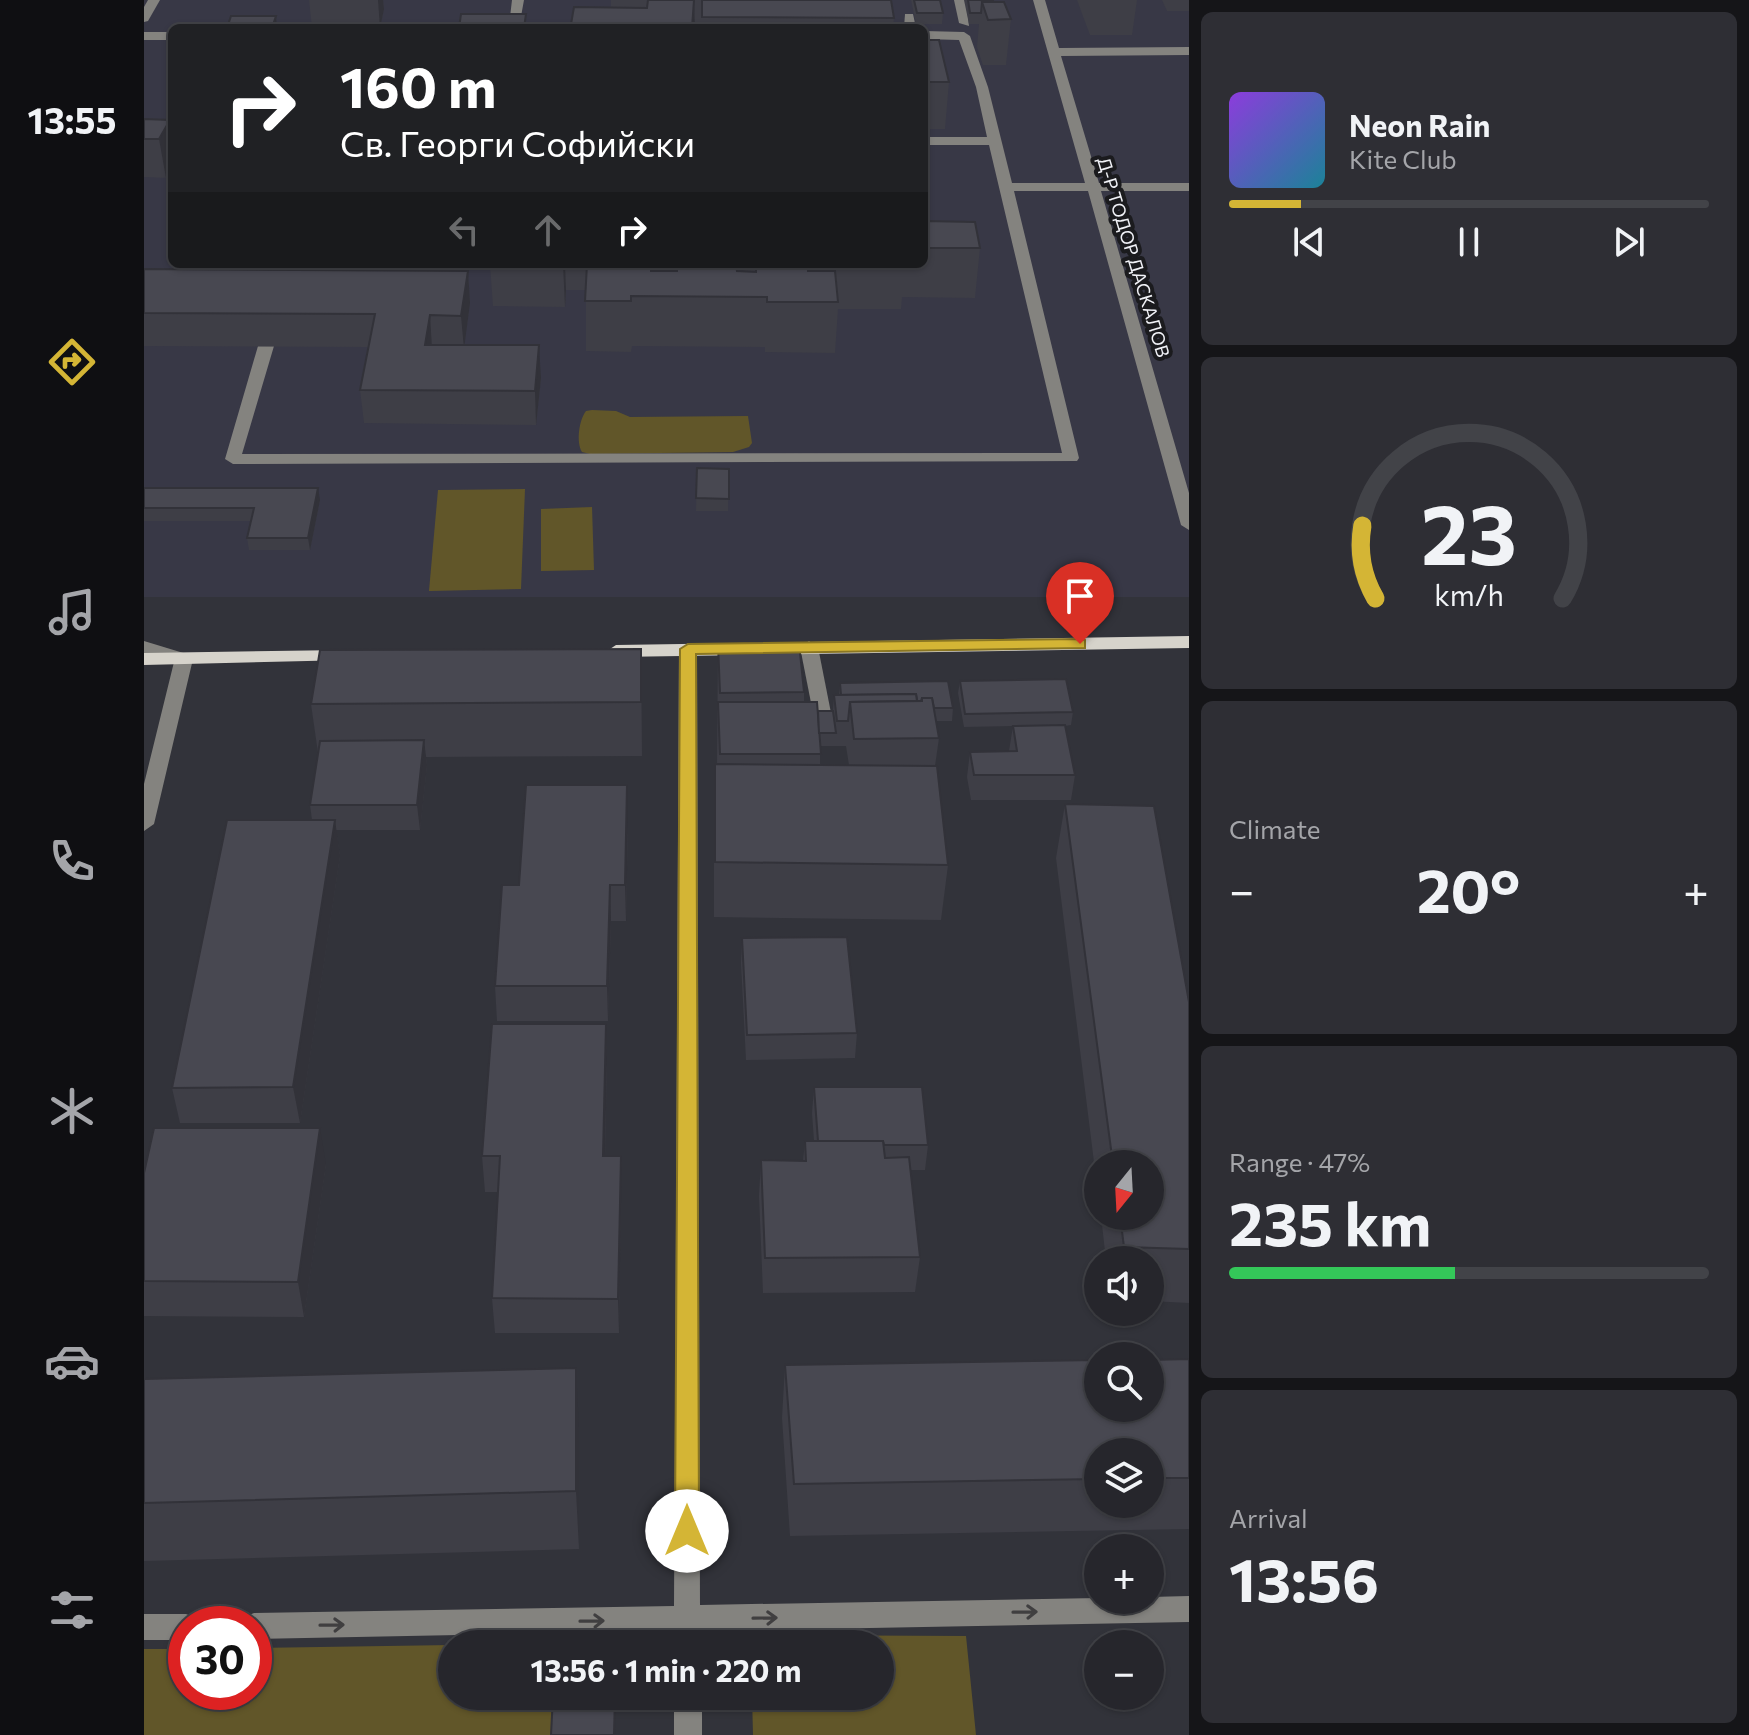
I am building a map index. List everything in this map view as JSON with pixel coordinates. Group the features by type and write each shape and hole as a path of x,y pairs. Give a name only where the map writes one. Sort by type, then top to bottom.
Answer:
{"main road":[{"path":"593,651 1189,642"},
{"path":"144,659 356,656"}],"street":[{"path":"144,18 154,0"},
{"path":"500,24 516,19 518,0"},
{"path":"960,0 965,23"},
{"name":"Д-Р ТОДОР ДАСКАЛОВ","path":"1039,0 1189,525"},
{"path":"266,346 233,459 1071,458 1054,396 997,141 964,36 928,35"},
{"path":"144,36 168,36"},
{"path":"1053,52 1189,51"},
{"path":"928,141 997,141"},
{"path":"1007,187 1091,184 1189,187"},
{"path":"144,647 184,659 149,786 144,824"},
{"path":"809,647 823,718"},
{"path":"687,1630 688,649"},
{"path":"731,1630 1189,1609"},
{"path":"272,1626 543,1630"},
{"path":"144,1627 168,1627"},
{"path":"688,1710 688,1735"}],"shaded area":[{"path":"144,0 1189,0 1189,597 144,597"},
{"path":"592,410 616,411 630,417 748,416 752,443 733,452 590,454 582,452 579,437 584,415"},
{"path":"525,489 521,589 429,591 438,490"},
{"path":"592,507 594,570 541,571 541,509"},
{"path":"894,1636 966,1636 976,1735 753,1735 752,1710 894,1710"},
{"path":"438,1645 438,1710 603,1710 602,1735 144,1735 144,1649 168,1649 168,1710 272,1710 272,1648"}],"building":[{"path":"648,0 694,0 692,24 571,24 574,7 647,8"},
{"path":"702,0 891,0 894,18 702,17"},
{"path":"914,0 940,0 943,13 917,13"},
{"path":"968,0 993,2 982,2 981,13 970,13"},
{"path":"982,2 1004,2 1011,19 988,20"},
{"path":"461,14 526,14 525,24 460,24"},
{"path":"231,16 276,16 273,24 228,24"},
{"path":"928,40 939,40 949,82 928,82"},
{"path":"144,119 168,120 159,139 144,139"},
{"path":"928,221 975,222 980,248 928,248"},
{"path":"587,268 677,271 677,268 737,268 737,271 756,272 756,268 808,268 808,271 835,271 838,302 767,302 767,297 631,296 631,301 585,301"},
{"path":"144,269 468,271 461,316 430,315 425,345 539,345 535,391 360,390 375,314 144,313"},
{"path":"697,468 729,469 729,499 696,498"},
{"path":"144,488 318,488 308,538 247,538 254,508 144,508"},
{"path":"799,643 804,692 720,693 718,644"},
{"path":"641,649 641,702 311,704 320,650"},
{"path":"1066,679 1073,712 965,714 960,681"},
{"path":"948,681 953,708 934,708 932,698 917,701 916,694 841,695 840,683"},
{"path":"916,694 917,701 850,702 848,721 837,721 834,695"},
{"path":"922,698 932,698 939,738 854,739 850,702 922,701"},
{"path":"718,702 817,702 821,754 720,754"},
{"path":"818,711 833,711 836,733 819,733"},
{"path":"1065,725 1075,775 974,775 970,752 1017,751 1013,726"},
{"path":"424,740 417,805 310,805 320,741"},
{"path":"715,764 937,766 948,865 715,862"},
{"path":"526,785 627,785 625,885 610,885 607,986 495,986 502,885 519,885"},
{"path":"1065,804 1154,806 1189,1002 1189,1249 1124,1246 1122,1230 1164,1230 1164,1150 1111,1150"},
{"path":"227,820 335,820 293,1087 172,1088"},
{"path":"847,937 857,1033 747,1035 742,938"},
{"path":"492,1024 606,1024 603,1156 621,1156 618,1299 492,1298 500,1156 482,1156"},
{"path":"814,1087 922,1087 928,1145 818,1141"},
{"path":"154,1128 320,1128 298,1282 144,1281 144,1173"},
{"path":"805,1141 883,1141 885,1158 909,1157 920,1257 765,1258 761,1160 806,1161"},
{"path":"1189,1359 1189,1478 1164,1478 1164,1438 1084,1438 1084,1479 794,1484 785,1365 1084,1360 1084,1422 1164,1422 1164,1360"},
{"path":"576,1368 576,1491 144,1503 144,1379"},
{"path":"552,1710 615,1710 614,1735 551,1735"}],"route":[{"path":"687,1531 688,649 1080,644"}]}
